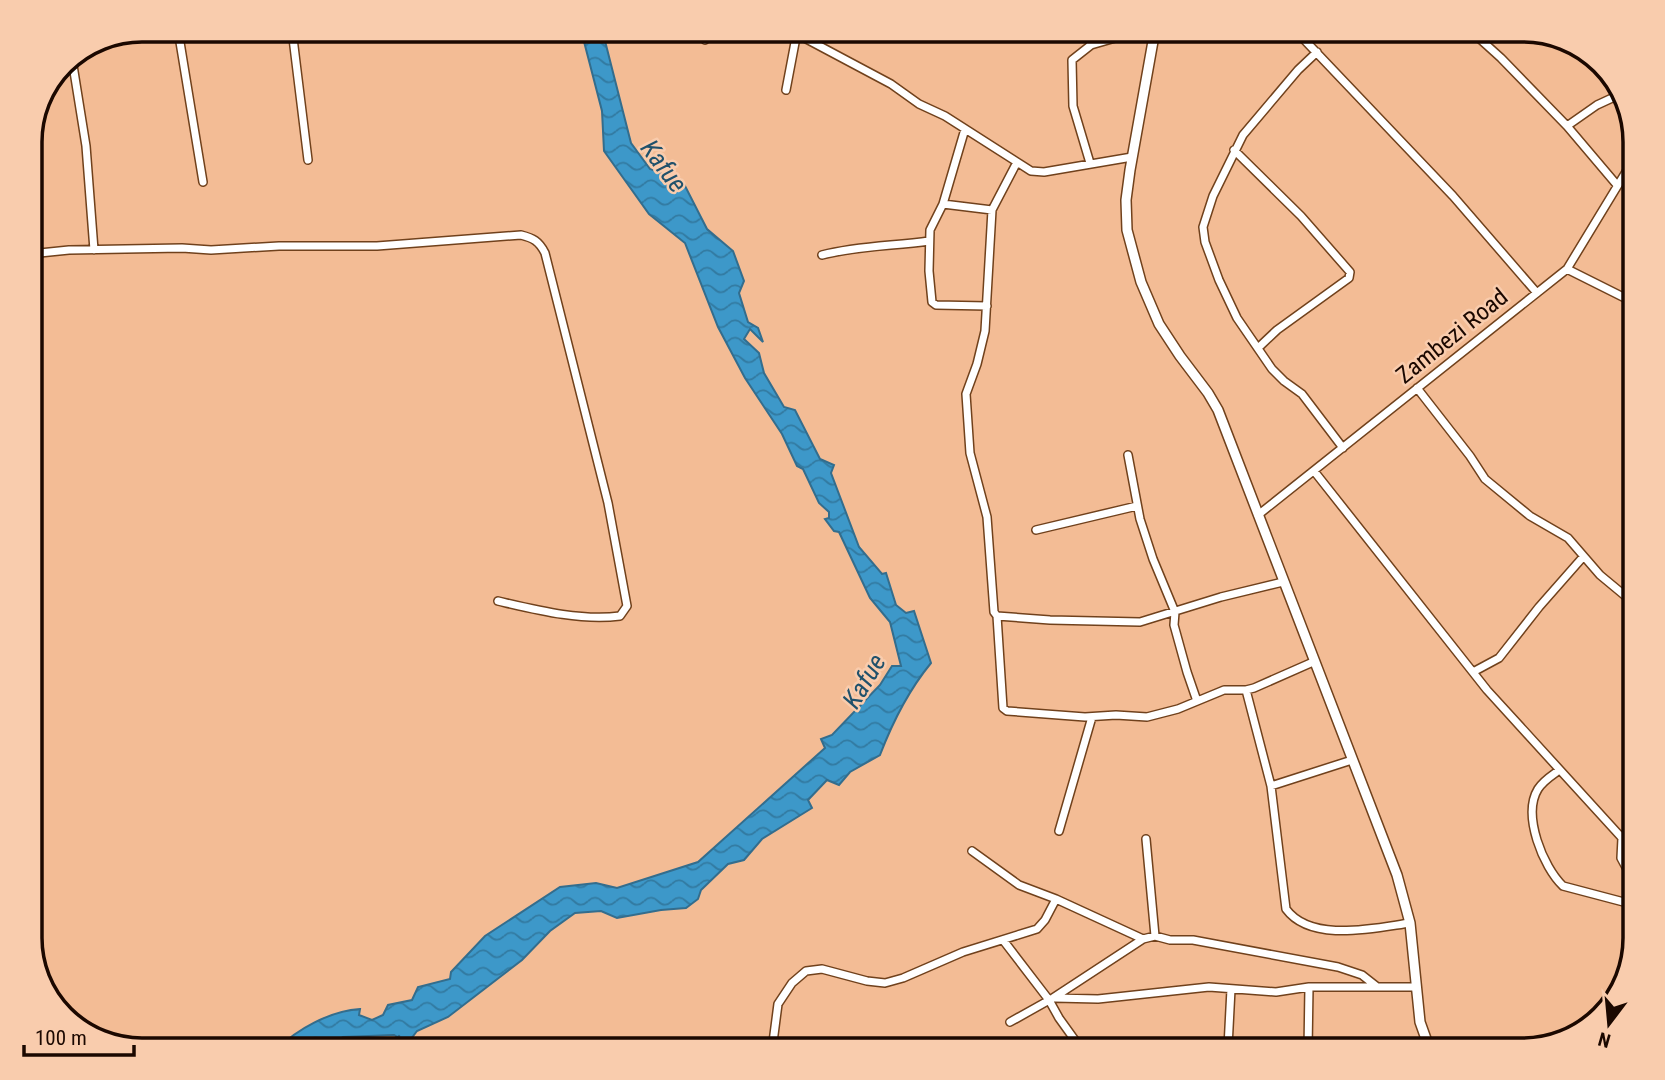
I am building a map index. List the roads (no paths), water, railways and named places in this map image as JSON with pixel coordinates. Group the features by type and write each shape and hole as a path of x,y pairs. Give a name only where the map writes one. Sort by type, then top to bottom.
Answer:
{"street":[{"path":"180,42 203,182"},
{"path":"293,42 308,160"},
{"path":"786,90 795,42"},
{"path":"815,42 879,77 1031,172 1044,173 1132,157"},
{"path":"1090,163 1073,106 1072,64 1074,58 1091,45 1101,42"},
{"path":"1153,42 1132,157 1125,214 1129,245 1141,282 1165,334 1213,401 1397,875 1410,923 1420,1022 1426,1038"},
{"path":"1307,42 1453,196 1537,293"},
{"path":"1483,42 1567,125 1617,185"},
{"path":"1317,52 1252,122 1234,150 1213,196 1203,227 1205,242 1223,292 1237,318 1278,375 1302,394 1343,448"},
{"path":"74,69 86,146 94,250"},
{"path":"1567,125 1613,98"},
{"path":"965,129 929,241 933,303 986,306"},
{"path":"1234,150 1301,216 1350,275 1277,330 1258,348"},
{"path":"1016,164 992,210 984,339 967,391 970,453 987,517 1004,711 1091,716 1156,716 1224,690 1246,690 1313,662"},
{"name":"Zambezi Road","path":"1258,515 1567,269 1623,175"},
{"path":"943,204 992,210"},
{"path":"42,253 182,248 211,250 279,246 377,246 521,236 533,238 545,253 608,503 627,606 620,616 607,618 556,614 498,601"},
{"path":"822,255 851,248 929,241"},
{"path":"1567,269 1623,297"},
{"path":"1418,388 1471,456 1485,479 1530,516 1568,538 1600,575 1623,594"},
{"path":"1128,455 1137,506 1153,559 1175,612 1174,625 1198,701"},
{"path":"1314,471 1473,672 1558,771 1622,838 1623,862"},
{"path":"1036,530 1137,506"},
{"path":"1473,672 1499,658 1583,557"},
{"path":"997,616 1133,622 1283,582"},
{"path":"1246,690 1271,786 1286,909 1300,921 1335,930 1410,923"},
{"path":"1059,831 1091,716"},
{"path":"1271,786 1352,760"},
{"path":"1558,771 1539,786 1533,804 1534,826 1542,853 1563,886 1623,902"},
{"path":"1146,839 1155,936"},
{"path":"972,851 1020,885 1143,939"},
{"path":"774,1038 778,1004 792,983 806,971 822,969 885,983 903,978 964,952 1041,926 1056,899"},
{"path":"1010,1022 1051,999 1143,939 1155,936 1170,940 1194,940 1338,967 1362,975 1376,986"},
{"path":"1003,940 1051,999 1075,1038"},
{"path":"1051,999 1098,999 1193,988 1276,992 1310,987 1416,987"},
{"path":"1308,1038 1310,987"},
{"path":"1228,1038 1231,989"}],"water":[{"path":"584,42 605,42 631,143 650,169 682,180 707,229 733,251 744,281 739,293 748,322 758,328 763,342 750,329 744,339 759,353 764,373 784,407 795,410 820,459 834,465 831,473 859,547 882,574 886,573 896,605 906,613 914,611 931,663 902,707 880,755 850,772 839,785 827,780 808,800 812,808 762,839 744,860 728,864 701,890 698,899 686,908 617,918 601,911 575,913 550,931 522,960 448,1017 417,1031 412,1038 394,1035 290,1038 326,1017 349,1010 360,1009 359,1015 372,1020 383,1015 388,1005 412,1000 418,987 450,979 451,972 485,936 560,887 596,883 617,888 698,862 825,748 821,739 832,735 880,685 892,666 901,666 890,622 870,598 839,532 834,531 825,519 829,518 829,512 819,503 803,469 797,466 782,434 745,378 718,327 685,243 649,214 604,151 602,111"}],"water label":[{"name":"Kafue","path":"664,166"},
{"name":"Kafue","path":"864,681"}]}
